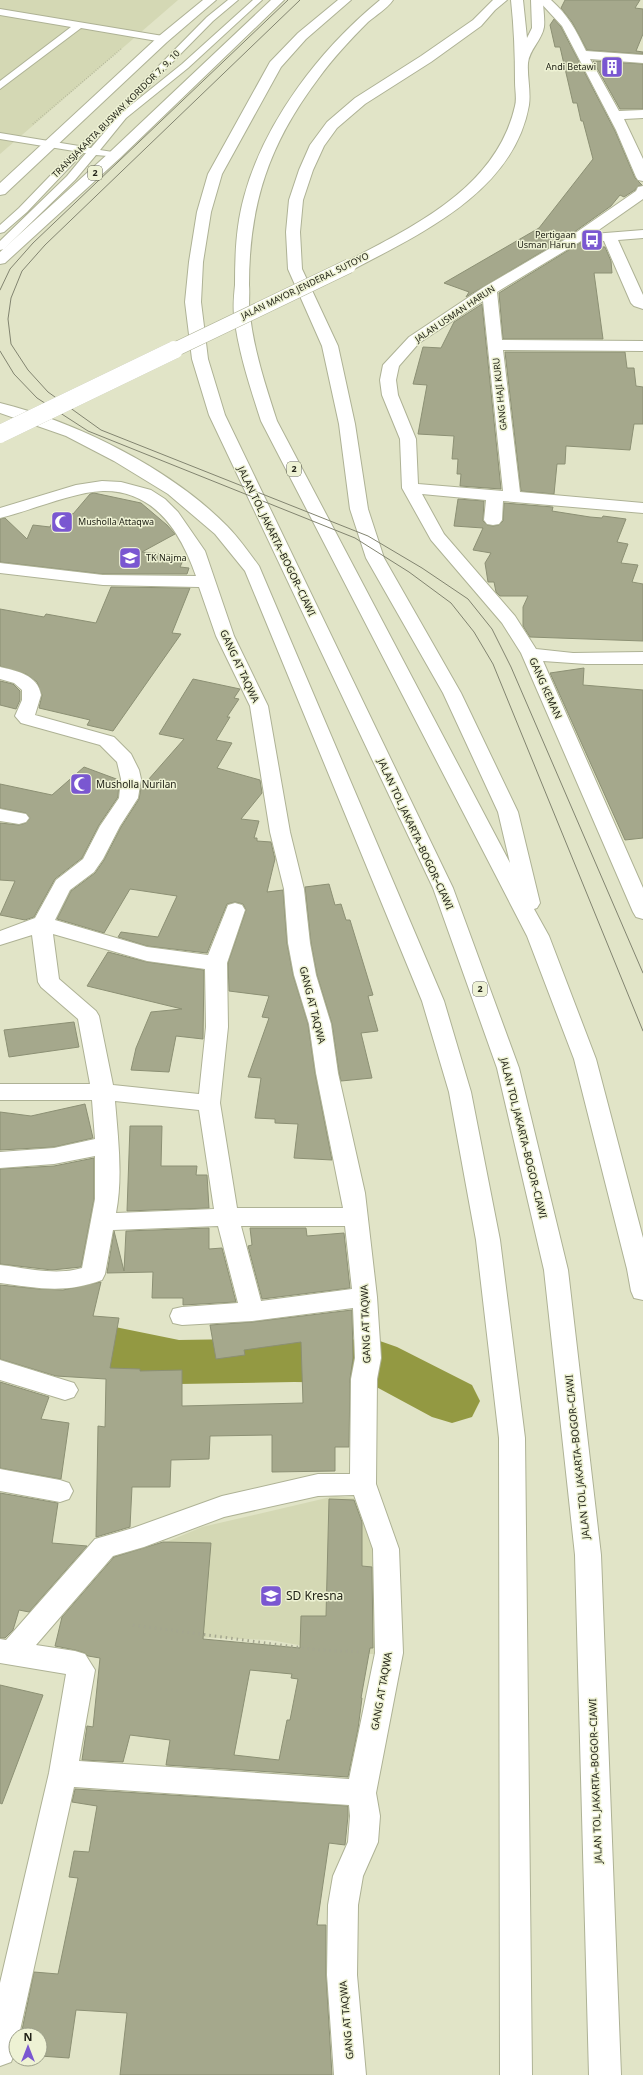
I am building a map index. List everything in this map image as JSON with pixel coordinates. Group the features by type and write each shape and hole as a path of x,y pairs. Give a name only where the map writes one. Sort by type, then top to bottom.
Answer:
{"main road":[{"path":"0,191 163,39 210,0"},
{"name":"2","path":"0,260 115,155 278,0"},
{"name":"JALAN TOL JAKARTA–BOGOR–CIAWI","path":"345,0 302,36 275,65 215,174 204,212 196,262 193,302 200,359 217,415 443,888 508,1068 556,1270 588,1555 605,2075"},
{"name":"2","path":"387,0 344,38 306,85 260,170 251,200 241,254 242,315 253,370 269,421 538,936 585,1059 640,1269 643,1291"},
{"path":"501,0 491,7 477,23 426,59 360,100 332,126 317,146 306,170 296,200 292,232 295,269 330,346 346,424 359,509 375,558 452,693 508,812 538,936"},
{"name":"JALAN MAYOR JENDERAL SUTOYO","path":"0,434 349,266 435,219 478,185 507,148 522,106 522,60 517,0"},
{"name":"JALAN MAYOR JENDERAL SUTOYO","path":"522,60 538,28 537,0"},
{"path":"544,0 563,18 616,115 636,144 643,177"},
{"path":"582,54 643,58"},
{"path":"616,115 643,114"},
{"name":"JALAN USMAN HARUN","path":"410,488 408,439 390,395 388,380 391,365 414,340 489,290 576,239 642,193 643,190"},
{"path":"576,239 643,234"},
{"path":"609,236 639,303 643,304"},
{"name":"GANG HAJI KURU","path":"489,290 495,346 504,496 492,520"},
{"path":"495,346 643,346"},
{"path":"0,408 72,433 120,457 174,490 222,530 254,570 434,1001 460,1092 488,1240 512,1438 516,2075"},
{"name":"GANG AT TAQWA","path":"0,513 82,489 102,486 121,487 145,494 159,503 172,516 196,551 225,636 259,706 280,832 294,889 299,943 305,975 320,1024 327,1073 347,1161 356,1217 365,1297 366,1368 364,1484 386,1549 390,1653 361,1793 365,1816 363,1842 348,1876 343,1905 342,1975 350,2075"},
{"path":"410,488 643,508"},
{"name":"GANG KEMAN","path":"410,488 437,536 509,620 530,653 643,912"},
{"path":"0,584 5,568 44,574 111,580 207,582"},
{"path":"530,653 558,658 583,660 643,658"},
{"path":"0,673 19,677 31,689 32,695 24,716 28,719 106,741 116,747 127,762 132,775 131,789 124,806 113,819 88,866 67,880 50,912 42,923 29,929 0,938"},
{"path":"235,910 216,963 217,1027 209,1103 227,1217 252,1312"},
{"path":"42,923 147,954 216,963"},
{"path":"0,1274 59,1280 83,1279 92,1274 107,1199 107,1144 103,1092 88,1016 49,982 44,954 42,923"},
{"path":"0,1092 103,1092 209,1103"},
{"path":"0,1160 52,1157 82,1152 107,1144"},
{"path":"102,1222 227,1217 356,1217"},
{"path":"182,1316 252,1312 365,1297"},
{"path":"0,1370 66,1390"},
{"path":"0,1480 60,1491"},
{"path":"6,1652 104,1547 135,1539 222,1506 318,1485 364,1484"},
{"path":"0,2051 62,1773 81,1670 80,1666 75,1663 6,1652"},
{"path":"62,1773 361,1793"}],"lane":[{"name":"TRANSJAKARTA BUSWAY KORIDOR 7, 9, 10","path":"0,230 23,210 80,150 210,19 234,0"},
{"path":"0,247 71,178 128,112 185,66 258,0"},
{"path":"0,12 163,39"},
{"path":"0,86 79,26"},
{"path":"0,136 115,155"}],"path":[{"path":"15,139 137,35"},
{"path":"133,1625 318,1650 390,1653"}],"shaded area":[{"path":"0,0 178,0 0,154"},
{"name":"SD Kresna","path":"335,1496 370,1500 384,1655 333,1651 270,1640 193,1637 157,1546 202,1527"}],"building":[{"path":"565,0 640,0 635,8 643,9 643,34 636,51 643,52 643,54 587,50 572,22 561,8"},
{"path":"554,19 561,27 615,131 635,178 642,185 638,186 635,190 624,197 620,195 611,206 570,235 466,297 469,292 444,283 539,228 593,159 577,103 573,103 560,47 555,47 550,25"},
{"path":"593,61 643,64 643,109 620,109"},
{"path":"585,240 581,246 605,247 611,261 612,273 594,273 603,339 503,339 499,293"},
{"path":"482,304 501,489 460,486 461,474 457,474 458,459 452,459 454,436 418,434 427,385 413,384 423,347 441,348 454,322"},
{"path":"505,352 625,352 627,368 634,368 636,386 643,387 643,424 634,424 630,450 566,446 565,464 557,464 554,494 521,491"},
{"path":"94,493 141,503 167,525 175,534 142,552 185,556 180,567 189,568 187,574 103,574 0,562 0,519 5,518 27,539 33,525 50,527 57,512 73,514 90,494"},
{"path":"458,499 484,501 483,521 487,525 493,526 499,525 503,521 504,503 553,507 552,511 590,517 602,518 603,516 626,519 617,542 628,544 621,563 638,565 632,582 643,584 643,641 530,637 523,626 523,607 528,596 500,596 496,592 494,582 488,582 485,563 491,553 473,550 483,528 454,526"},
{"path":"111,587 190,588 172,633 181,634 113,731 87,725 90,720 39,708 42,695 37,682 26,674 0,666 0,609 44,617 46,614 96,623"},
{"path":"584,668 583,685 643,690 643,838 625,840 550,673"},
{"path":"193,679 240,689 234,698 239,699 227,717 230,717 216,740 232,743 217,768 260,780 262,793 241,819 259,821 254,838 257,838 257,841 271,842 275,859 267,892 283,890 287,943 293,975 308,1024 315,1073 332,1160 294,1158 298,1124 275,1123 275,1119 255,1118 261,1078 248,1077 269,1018 262,1017 269,996 229,991 228,963 246,910 243,904 235,902 227,904 207,953 147,946 118,937 121,932 158,937 177,896 130,889 104,933 57,919 71,891 95,873 104,860 121,827 139,799 141,788 184,739 159,734"},
{"path":"0,681 13,684 20,691 20,700 16,709 0,705"},
{"path":"84,767 119,780 118,797 99,825 82,858 55,879 34,917 25,920 0,915 15,881 0,880 0,823 19,825 26,823 30,818 26,813 0,808 0,784 52,795"},
{"path":"329,884 335,905 341,904 346,920 350,920 373,995 368,996 378,1031 361,1033 372,1078 341,1081 332,1024 317,975 311,943 305,887"},
{"path":"108,952 147,962 204,970 203,1039 176,1036 169,1072 131,1070 136,1048 151,1012 182,1009 87,986"},
{"path":"74,1022 79,1047 9,1057 4,1030"},
{"path":"85,1104 93,1138 54,1147 0,1150 0,1112 31,1116"},
{"path":"130,1126 162,1126 161,1166 197,1166 196,1175 207,1175 209,1208 127,1211"},
{"path":"94,1158 94,1199 81,1267 52,1270 0,1264 0,1169 54,1166"},
{"path":"209,1228 209,1249 222,1248 236,1302 183,1305 183,1298 152,1298 153,1272 107,1273 114,1231 124,1271 126,1231"},
{"path":"250,1228 306,1228 307,1236 344,1233 350,1288 262,1299 248,1246 252,1245"},
{"path":"101,1282 93,1316 119,1318 110,1368 140,1369 140,1371 182,1370 182,1406 303,1403 301,1342 244,1350 245,1355 216,1359 210,1325 252,1322 352,1310 353,1358 350,1379 349,1447 335,1447 335,1471 272,1472 272,1435 210,1436 209,1459 171,1460 170,1487 132,1487 130,1527 96,1537 98,1426 105,1427 106,1379 56,1376 0,1359 0,1285 63,1290"},
{"path":"0,1382 49,1397 41,1419 69,1423 61,1479 0,1468"},
{"path":"0,1493 58,1503 52,1543 87,1546 29,1612 19,1610 13,1630 5,1638 0,1638"},
{"path":"329,1499 354,1500 362,1522 362,1566 372,1567 373,1648 370,1648 361,1698 358,1729 348,1777 166,1765 170,1740 130,1735 123,1762 82,1760 87,1726 93,1727 100,1658 88,1656 85,1653 75,1650 55,1646 62,1617 114,1557 163,1542 211,1543 203,1639 300,1648 301,1616 326,1616","holes":["250,1670 292,1674 291,1678 298,1679 290,1720 287,1720 279,1760 234,1755"]},
{"path":"0,1685 43,1695 2,1804 0,1803"},
{"path":"75,1789 348,1806 345,1845 329,1843 317,1925 326,1925 326,1975 332,2075 120,2075 127,2013 76,2010 69,2058 48,2057 48,2027 23,2027 34,1972 58,1974 78,1878 69,1877 74,1851 89,1852 97,1806 72,1802"}],"waterway":[{"path":"61,1337 179,1362 294,1360 377,1362 452,1401"}],"tram line":[{"path":"0,290 10,269 33,243 288,0"},
{"path":"300,0 45,245 22,271 11,298 8,319 11,344 28,370 48,392 101,430 368,536 422,568 468,599 492,629 511,667 643,973"},
{"path":"0,351 14,374 37,398 88,431 355,538 409,572 451,603 474,632 493,664 643,1031"}],"place":[{"name":"Andi Betawi","path":"612,67"},
{"name":"Pertigaan Usman Harun","path":"592,240"},
{"name":"Musholla Attaqwa","path":"62,522"},
{"name":"TK Najma","path":"130,558"},
{"name":"Musholla Nurilan","path":"81,784"},
{"name":"SD Kresna","path":"271,1596"}]}
